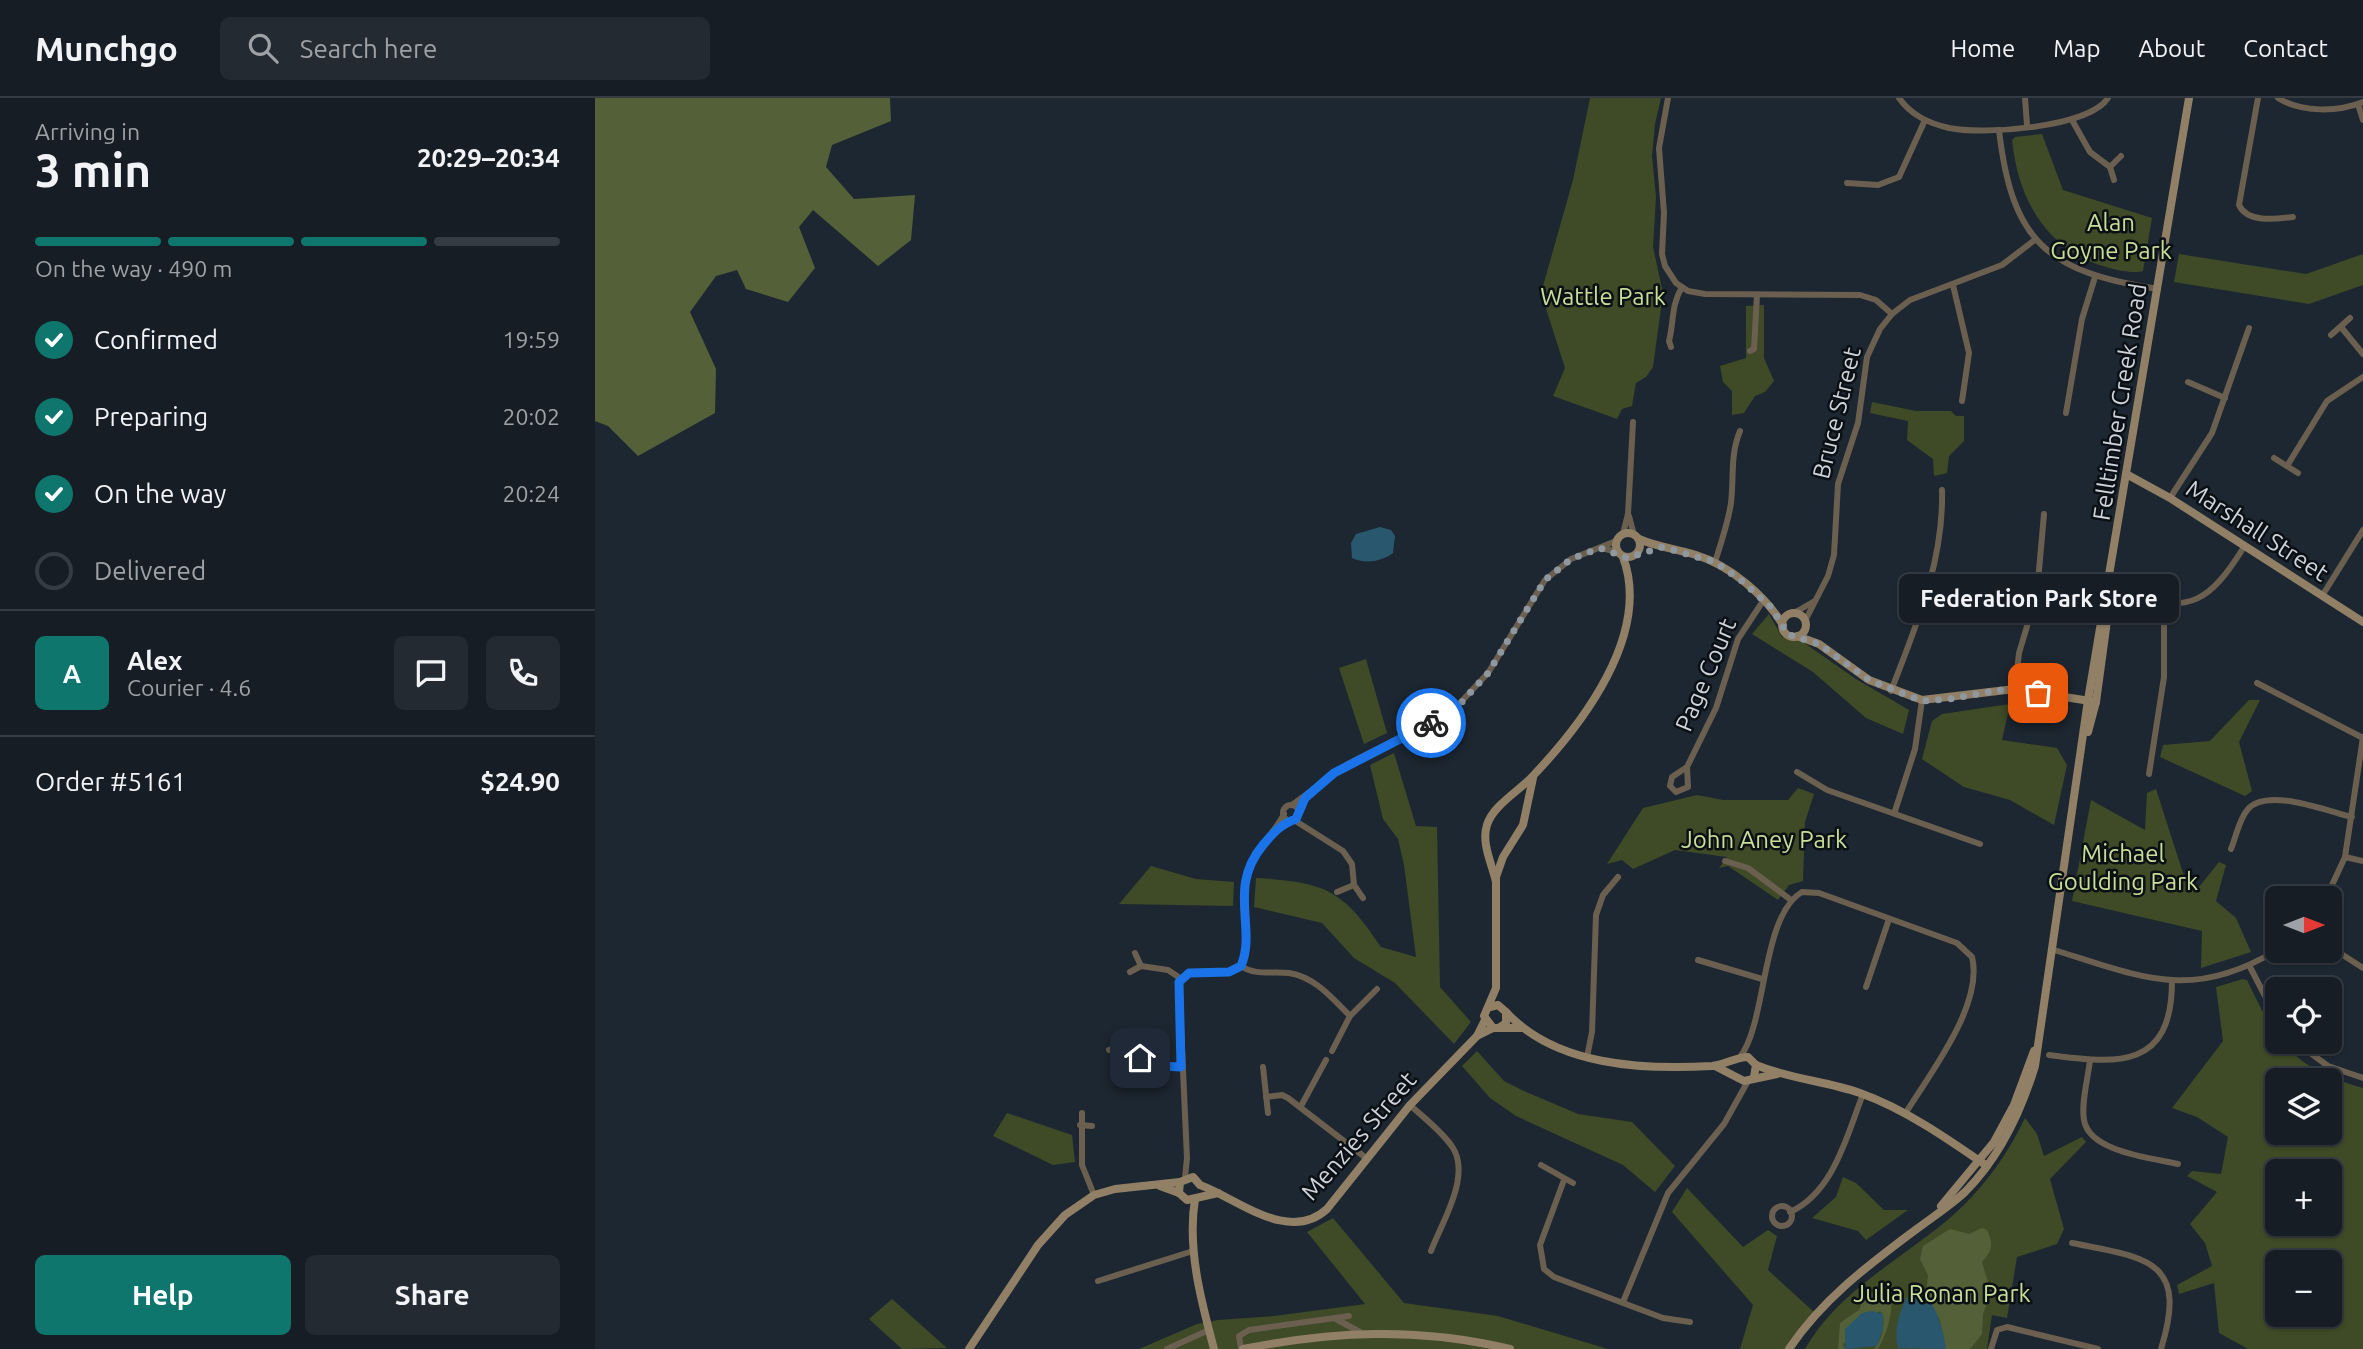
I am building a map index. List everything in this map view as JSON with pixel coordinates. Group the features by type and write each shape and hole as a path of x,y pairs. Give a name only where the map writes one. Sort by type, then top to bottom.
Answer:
{"street":[{"path":"1668,98 1659,148 1664,213 1662,254 1670,276 1694,293 1868,296 1892,314"},
{"path":"1899,98 1925,120 1962,130 1999,130 2072,120 2095,111 2108,98"},
{"path":"2025,98 2027,125"},
{"name":"Felltimber Creek Road","path":"1789,1349 1824,1304 1847,1283 1966,1191 2021,1109 2035,1066 2078,773 2092,701 2189,98"},
{"path":"2258,98 2239,205 2244,213 2252,216 2276,219 2293,217"},
{"path":"2278,98 2313,108 2360,103 2363,120"},
{"path":"1847,183 1878,185 1899,177 1925,120"},
{"path":"2072,120 2089,152 2110,167 2114,180"},
{"path":"1999,130 2003,165 2012,199 2036,239 2065,263 2095,277 2158,289"},
{"path":"2110,167 2121,156"},
{"name":"Bruce Street","path":"1806,623 1813,601 1828,576 1834,555 1838,484 1858,423 1867,357 1880,329 1892,314 1920,296 2002,265 2036,239"},
{"path":"2066,413 2082,320 2095,277"},
{"path":"1953,285 1969,354 1962,401"},
{"path":"1671,347 1669,341 1674,324 1673,306 1682,287"},
{"path":"1750,351 1754,349 1757,295"},
{"path":"2331,335 2350,318"},
{"path":"2341,327 2363,354"},
{"path":"2170,498 2212,433 2249,328"},
{"path":"2287,466 2327,401 2363,377"},
{"path":"2188,382 2225,398"},
{"path":"1628,575 1620,554 1620,537 1628,514 1633,422"},
{"path":"1715,562 1727,526 1733,448 1740,431"},
{"path":"2274,458 2298,473"},
{"name":"Marshall Street","path":"2128,475 2170,498 2363,622"},
{"path":"1891,691 1935,565 1941,530 1942,490"},
{"path":"1496,882 1485,843 1488,821 1536,773 1583,716 1607,676 1626,620 1628,575 1636,555 1637,537 1628,514"},
{"path":"2015,689 2019,653 2038,593 2045,514"},
{"path":"2322,596 2363,530"},
{"path":"1191,1219 1181,1196 1187,1158 1177,988 1180,978 1189,973 1234,972 1241,966 1247,874 1254,855 1277,828 1285,808 1305,798 1348,764 1437,719 1460,704 1488,673 1545,580 1571,559 1620,537 1637,537 1715,562 1742,581 1772,608 1787,634 1819,644 1869,680 1891,691 1922,701 2015,689 2092,701"},
{"path":"1600,548 1636,555 1662,547"},
{"path":"2128,594 2164,605 2196,599 2217,586 2244,547"},
{"name":"Page Court","path":"1687,767 1716,708 1738,639 1763,601"},
{"name":"Bruce Street","path":"1793,613 1813,601"},
{"path":"2148,774 2164,677 2164,605"},
{"path":"1772,608 1793,613 1806,623 1819,644"},
{"path":"1783,625 1785,618 1793,613"},
{"path":"1797,636 1803,633 1806,623"},
{"path":"2257,684 2363,737 2346,857 2332,886"},
{"path":"1895,811 1915,749 1922,701"},
{"path":"1797,772 1827,789 1895,811 1980,844"},
{"path":"1521,1028 1496,1028 1485,1020 1485,1012 1490,1007 1496,988 1496,882 1501,861 1523,825 1527,796 1536,773"},
{"path":"1277,828 1295,817 1305,798"},
{"path":"2231,849 2248,810 2265,800 2280,800 2353,817"},
{"path":"1292,805 1295,817"},
{"path":"1284,814 1295,817 1349,857 1354,885 1363,898"},
{"path":"2346,857 2363,861"},
{"path":"1725,861 1748,868 1790,900"},
{"path":"1587,1057 1592,1032 1595,915 1602,895 1618,877"},
{"path":"1337,892 1354,885"},
{"path":"1623,1301 1668,1193 1724,1124 1737,1097 1751,1079 1755,1063 1751,1040 1762,979 1790,900 1802,892 1813,891 1964,947 1974,964 1960,1024 1905,1114"},
{"path":"1866,987 1889,919"},
{"path":"2051,949 2131,975 2172,981 2207,979 2250,967 2265,958"},
{"path":"1135,953 1140,966"},
{"path":"2342,954 2363,968"},
{"path":"1698,960 1762,979"},
{"path":"1130,972 1140,966 1168,970 1180,978"},
{"path":"1241,966 1251,972 1286,973 1310,980 1350,1016"},
{"path":"2250,967 2265,996"},
{"path":"2049,1055 2090,1060 2127,1058 2158,1038 2170,1013 2172,981"},
{"path":"1496,988 1505,1010 1506,1023 1496,1028"},
{"path":"1332,1051 1350,1016 1377,989"},
{"path":"1490,1007 1505,1010 1521,1028 1561,1049 1587,1057 1642,1066 1715,1066 1739,1058 1777,1074 1863,1094 1905,1114 1984,1164"},
{"name":"Menzies Street","path":"1159,1186 1183,1180 1198,1182 1283,1222 1301,1223 1316,1218 1327,1209 1410,1105 1477,1036 1485,1020"},
{"name":"Menzies Street","path":"1477,1036 1496,1028"},
{"path":"1118,1034 1120,1047"},
{"path":"1737,1097 1733,1069 1751,1040"},
{"path":"1109,1050 1120,1047 1149,1062 1181,1067"},
{"path":"2312,1054 2328,1066 2363,1078"},
{"path":"1301,1106 1326,1060"},
{"path":"2090,1060 2084,1117 2093,1137 2105,1146 2178,1164"},
{"path":"1715,1066 1736,1077 1751,1079 1777,1074"},
{"path":"1263,1067 1268,1113"},
{"path":"1790,1212 1812,1198 1828,1178 1863,1094"},
{"path":"1266,1097 1282,1095 1301,1106 1366,1158"},
{"path":"1410,1105 1451,1144 1458,1162 1458,1179 1431,1251"},
{"path":"1082,1113 1082,1165 1094,1195"},
{"path":"1080,1125 1092,1126"},
{"path":"1187,1158 1198,1182 1191,1219 1193,1251 1215,1349"},
{"path":"1541,1165 1573,1183"},
{"path":"1564,1180 1540,1245 1544,1269 1554,1278 1623,1301 1663,1318 1690,1322"},
{"path":"969,1349 1050,1229 1094,1195 1130,1186 1159,1186 1181,1196 1197,1197 1218,1193"},
{"path":"2072,1242 2137,1256 2160,1272 2171,1301 2161,1349"},
{"path":"1098,1281 1193,1251"},
{"path":"1349,1316 1249,1330 1240,1336 1242,1349 1360,1332 1437,1335 1510,1349"},
{"path":"1332,1317 1360,1332"},
{"path":"1991,1349 1997,1330 2007,1327 2098,1349"},
{"path":"1167,1349 1209,1330"}],"green space":[{"path":"595,98 890,98 891,121 832,145 826,167 854,199 915,195 911,240 878,266 813,210 799,227 815,268 788,302 746,289 737,270 716,276 690,312 716,369 715,413 638,456 608,426 595,421"},
{"name":"Wattle Park","path":"1590,98 1661,98 1652,156 1656,197 1653,247 1663,293 1653,367 1646,377 1636,383 1632,406 1622,409 1617,419 1553,396 1565,368 1541,293 1573,180"},
{"name":"Alan Goyne Park","path":"2042,134 2063,190 2152,218 2143,271 2119,270 2085,259 2051,235 2039,219 2021,182 2012,140 2015,137"},
{"path":"2179,254 2306,274 2363,254 2363,285 2309,304 2174,282"},
{"path":"1764,305 1764,358 1774,381 1765,392 1755,396 1744,413 1732,415 1732,391 1723,382 1720,366 1746,358 1746,306"},
{"path":"1872,402 1916,411 1951,411 1956,416 1964,416 1964,441 1949,456 1947,473 1934,476 1933,459 1907,440 1908,421 1870,413"},
{"path":"1769,614 1782,637 1800,640 1856,679 1909,710 1903,734 1866,718 1813,672 1752,634"},
{"path":"1366,659 1387,733 1364,744 1339,668"},
{"path":"2249,700 2260,700 2239,742 2252,791 2245,796 2160,757 2163,745 2210,741"},
{"path":"2010,704 2002,740 2057,748 2067,765 2054,825 2010,800 1964,787 1922,759 1932,721 1942,714"},
{"path":"1394,753 1416,826 1437,827 1440,987 1471,1022 1454,1044 1395,983 1354,958 1322,923 1254,907 1256,878 1315,886 1330,892 1355,912 1381,947 1416,957 1398,839 1383,819 1370,765"},
{"name":"John Aney Park","path":"1798,788 1814,794 1805,822 1803,881 1789,885 1778,900 1728,866 1719,868 1727,857 1675,850 1633,869 1622,860 1607,864 1643,808 1697,795 1723,800 1788,800"},
{"name":"Michael Goulding Park","path":"2156,789 2183,873 2199,887 2219,862 2226,865 2216,901 2236,918 2251,952 2201,968 2202,931 2072,901 2091,800 2145,830 2147,793"},
{"path":"1151,866 1196,879 1234,882 1233,906 1119,904"},
{"path":"2247,980 2265,1014 2265,1054 2295,1054 2314,1068 2265,1068 2265,1145 2342,1145 2342,1082 2363,1088 2363,1349 2248,1349 2219,1333 2214,1283 2179,1294 2177,1285 2212,1266 2205,1243 2190,1224 2217,1192 2187,1176 2192,1171 2221,1174 2228,1137 2197,1117 2172,1108 2223,1041 2216,987"},
{"path":"1477,1051 1504,1081 1524,1091 1578,1114 1632,1122 1675,1166 1655,1192 1623,1165 1516,1116 1490,1098 1462,1066"},
{"path":"1007,1113 1072,1135 1075,1162 1053,1165 993,1136"},
{"name":"Julia Ronan Park","path":"2025,1118 2037,1134 2044,1156 2082,1137 2086,1142 2050,1179 2064,1229 2057,1244 2017,1257 2007,1318 1992,1315 1987,1349 1805,1349 1832,1312 1849,1296 1965,1204 1999,1163"},
{"path":"1843,1177 1856,1183 1884,1210 1908,1210 1866,1240 1858,1231 1812,1218 1836,1197"},
{"path":"1687,1188 1743,1247 1768,1230 1777,1236 1768,1270 1814,1312 1794,1349 1740,1349 1753,1305 1672,1212"},
{"path":"1333,1218 1404,1303 1498,1316 1608,1349 1139,1349 1197,1324 1365,1304 1307,1232"},
{"path":"1982,1228 1987,1230 1991,1240 1990,1251 1982,1262 1991,1293 1983,1314 1982,1334 1970,1349 1946,1349 1940,1320 1926,1296 1928,1275 1920,1259 1923,1246 1950,1229 1969,1234"},
{"path":"1880,1288 1890,1291 1891,1313 1878,1349 1874,1349 1881,1337 1884,1323 1883,1314 1879,1311 1843,1344 1845,1349 1838,1349 1840,1323 1860,1309 1862,1298"},
{"path":"892,1299 947,1348 902,1349 869,1319"}],"water":[{"path":"1380,527 1391,530 1395,536 1393,553 1373,561 1352,558 1351,543 1356,534"},
{"path":"1915,1290 1933,1307 1946,1349 1898,1348 1896,1333 1899,1316 1905,1301"},
{"path":"1872,1311 1883,1314 1883,1329 1877,1346 1845,1349 1845,1329 1862,1313"}],"way so far":[{"path":"1431,723 1460,704 1488,673 1545,580 1571,559 1600,548 1631,558 1638,553 1662,547 1715,562 1742,581 1772,608 1787,634 1819,644 1869,680 1909,697 1922,701 1937,700 2015,689 2038,693"}],"place":[{"name":"Federation Park Store","path":"2038,693"}],"route":[{"path":"1140,1058 1161,1066 1181,1067 1177,988 1180,978 1189,973 1234,972 1241,966 1244,957 1245,881 1254,855 1277,828 1296,819 1305,798 1334,773 1431,723"}]}
